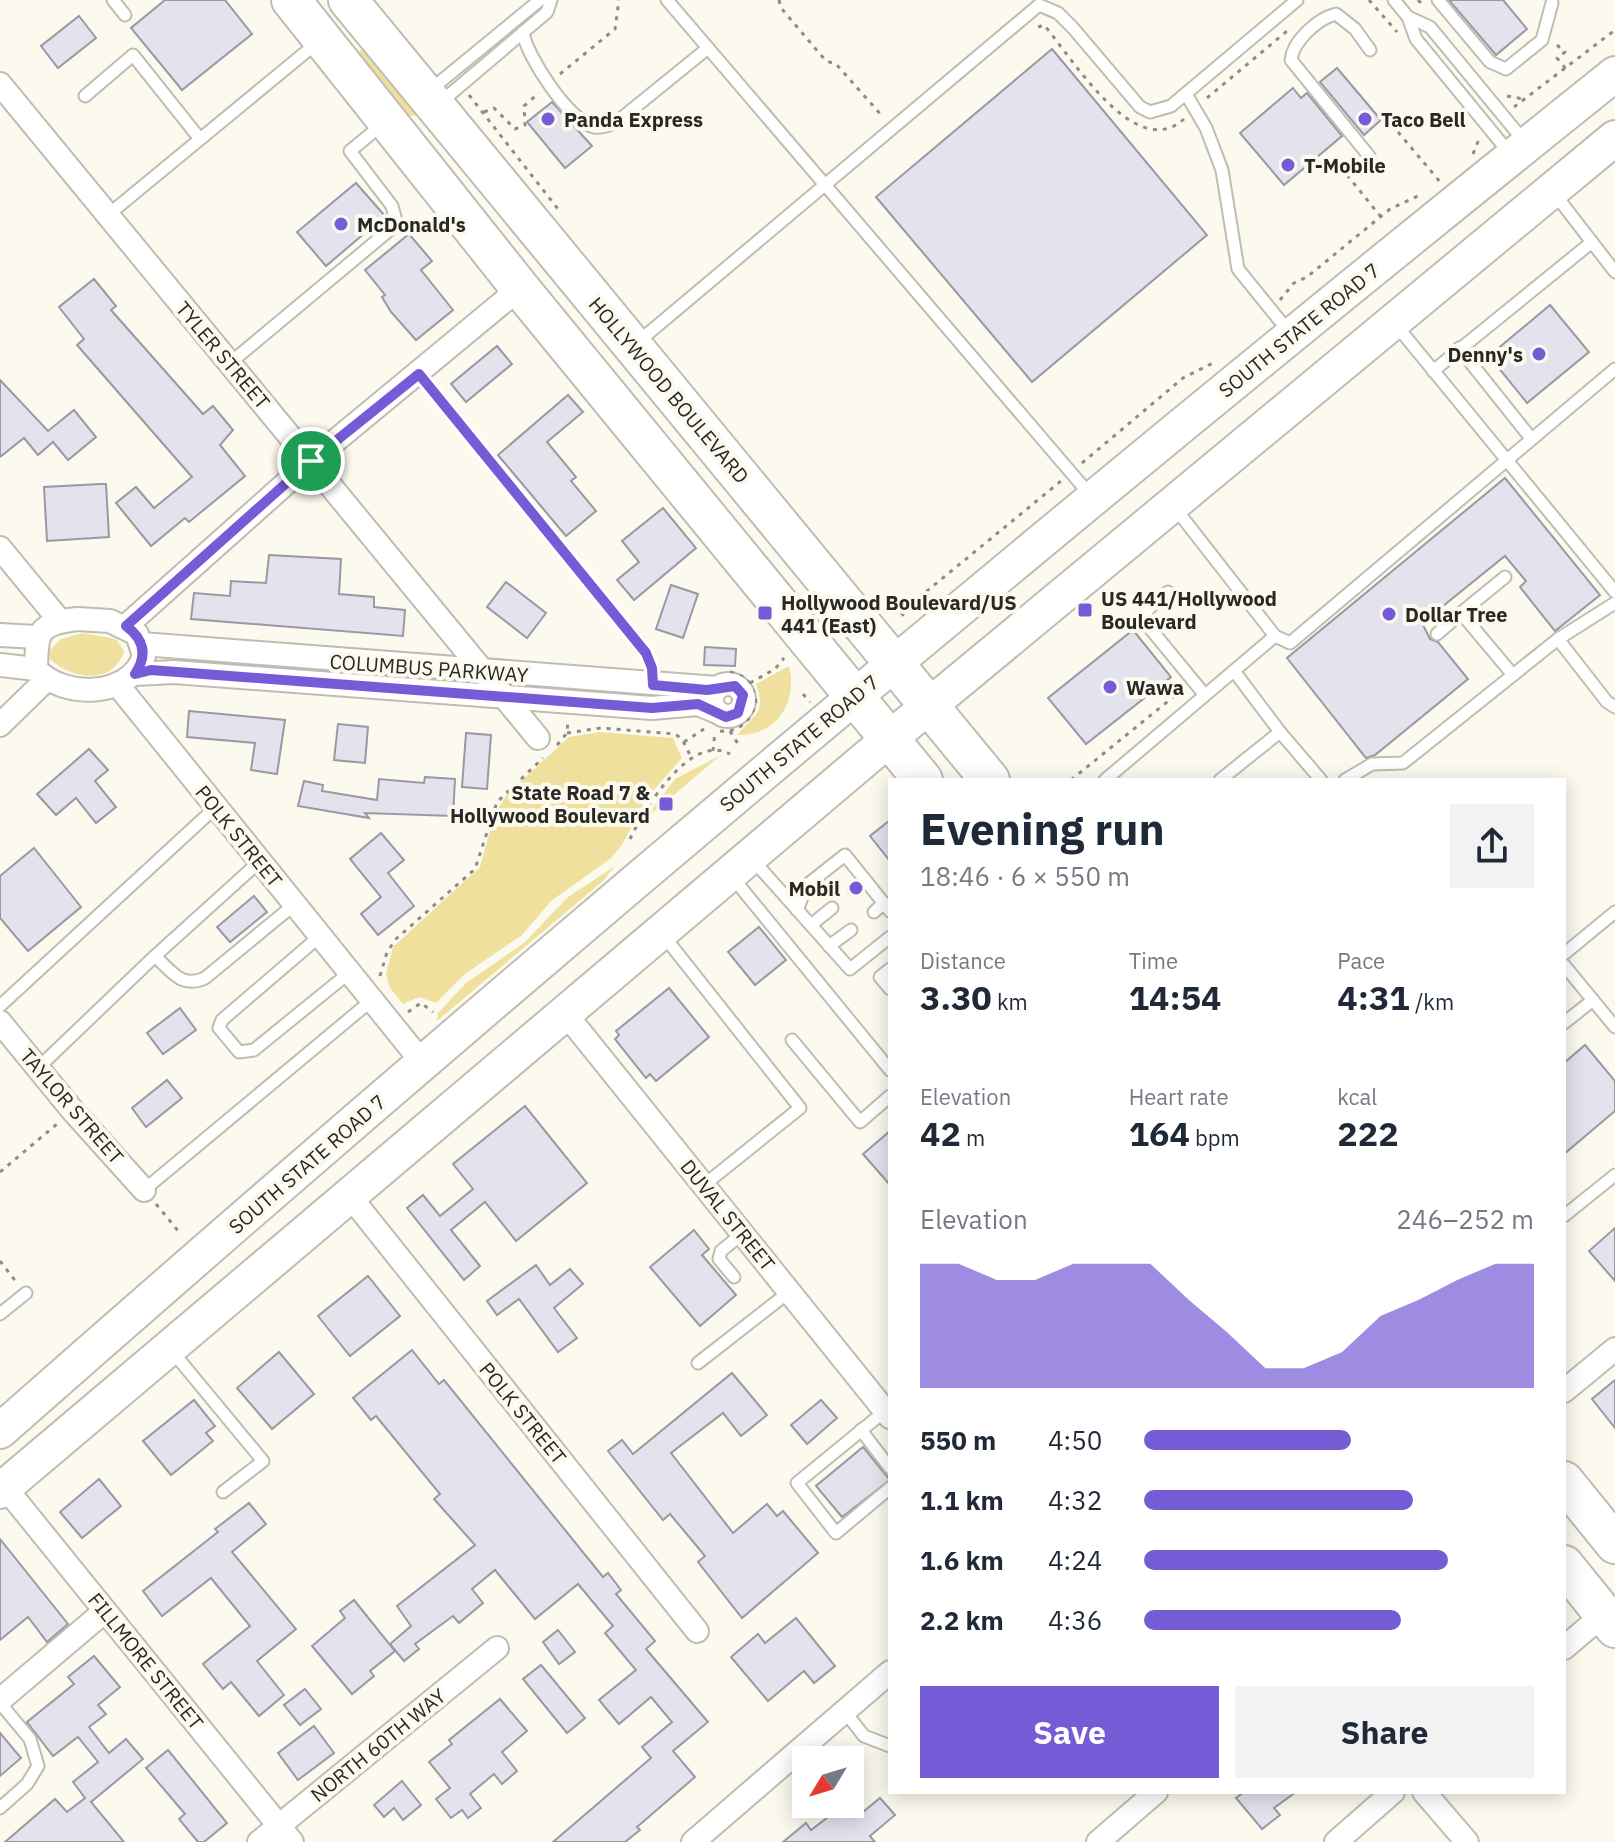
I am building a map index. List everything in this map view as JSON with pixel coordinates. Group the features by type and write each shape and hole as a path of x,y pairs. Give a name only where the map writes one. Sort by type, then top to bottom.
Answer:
{"highway":[{"path":"291,0 520,288 921,778"},
{"name":"HOLLYWOOD BOULEVARD","path":"348,0 988,778"},
{"path":"390,125 418,127 440,146 499,216 531,226"},
{"path":"520,288 551,282 586,292"},
{"path":"1566,1483 1615,1544"},
{"path":"1566,1567 1610,1621"}],"main road":[{"name":"SOUTH STATE ROAD 7","path":"0,1431 422,1062 855,696 1094,499 1282,323 1520,151 1615,74"},
{"path":"2,1486 889,739 1615,138"}],"street":[{"name":"TYLER STREET","path":"0,84 546,748"},
{"path":"126,626 311,461 520,288"},
{"path":"0,548 60,621"},
{"path":"0,665 41,675 93,689 126,679 144,656 142,644 126,626 110,621 60,621 45,627 37,637 41,675 0,725"},
{"path":"0,635 37,637"},
{"name":"COLUMBUS PARKWAY","path":"126,679 151,670 652,708 698,704 715,721 733,716 744,702 735,686 653,685 142,644"},
{"name":"POLK STREET","path":"126,679 216,807 350,972 376,990 422,1062"},
{"name":"DUVAL STREET","path":"565,1013 887,1414"},
{"name":"TAYLOR STREET","path":"0,1022 73,1111 144,1190"},
{"name":"POLK STREET","path":"349,1195 697,1631"},
{"path":"1566,1389 1615,1349"},
{"name":"FILLMORE STREET","path":"2,1486 285,1834"},
{"path":"0,1702 105,1611"},
{"path":"1566,1647 1610,1621"},
{"name":"NORTH 60TH WAY","path":"259,1842 285,1834 497,1648"},
{"path":"693,1842 888,1674"},
{"path":"1098,1842 1154,1794"},
{"path":"1336,1842 1391,1794"},
{"path":"1426,1794 1467,1842"}],"lane":[{"path":"113,0 125,15"},
{"path":"429,101 540,0"},
{"path":"429,101 523,32 547,12 551,0"},
{"path":"667,0 824,186 885,251 1094,499"},
{"path":"633,347 1039,5 1058,13 1140,107 1161,111 1186,94 1297,0"},
{"path":"1394,0 1408,17 1416,39 1490,128 1520,151"},
{"path":"1438,0 1498,68 1515,66 1542,40 1552,3"},
{"path":"1369,156 1291,60 1296,44 1320,22 1336,14 1355,29 1370,50"},
{"path":"1408,17 1430,27 1504,116 1520,151"},
{"path":"523,32 530,59 580,119 591,127 605,127 618,121 708,48"},
{"path":"108,215 322,39"},
{"path":"85,96 133,55 200,139"},
{"path":"1186,94 1193,111 1206,128 1222,170 1238,269 1282,323"},
{"path":"230,363 392,228 395,217 392,206 350,151 390,125"},
{"path":"1552,190 1615,272"},
{"path":"1433,371 1592,242"},
{"path":"1393,322 1615,592"},
{"path":"1459,348 1530,437"},
{"path":"1172,504 1275,636 1290,643 1530,437 1615,369"},
{"path":"419,374 646,653 652,668 653,685"},
{"path":"1437,634 1505,577"},
{"path":"1168,592 1148,609 1144,621 1204,694"},
{"path":"1348,778 1372,764 1403,763 1558,639 1615,603"},
{"path":"1461,613 1513,675"},
{"path":"1107,778 1275,636"},
{"path":"1558,639 1607,702 1615,707"},
{"path":"1234,671 1319,778"},
{"path":"1222,778 1280,732"},
{"path":"0,1006 216,807"},
{"path":"797,910 807,885 845,855 887,907 874,912"},
{"path":"38,1068 260,861"},
{"path":"740,866 797,910 850,969 888,939"},
{"path":"740,866 888,1067"},
{"path":"854,889 865,880"},
{"path":"155,956 184,982 194,983 205,978 295,904"},
{"path":"811,925 832,908"},
{"path":"1566,952 1615,912"},
{"path":"829,946 851,930"},
{"path":"661,933 800,1108 704,1185"},
{"path":"320,936 222,1020 219,1028 225,1039 239,1052 254,1050 350,972"},
{"path":"1566,967 1615,1027"},
{"path":"888,971 880,977 888,987"},
{"path":"144,1190 376,990"},
{"path":"1566,1021 1593,1000"},
{"path":"792,1040 860,1122 888,1098"},
{"path":"1566,1214 1615,1175"},
{"path":"734,1277 719,1259 721,1251 743,1233"},
{"path":"698,1363 789,1292"},
{"path":"0,1314 26,1293"},
{"path":"753,1302 762,1313"},
{"path":"169,1347 263,1461 223,1492"},
{"path":"887,1414 861,1430 797,1483 836,1533 888,1490"},
{"path":"861,1430 888,1465"},
{"path":"0,1702 30,1739 38,1766 27,1784 0,1808"},
{"path":"845,1712 864,1736 888,1745"}],"path":[{"path":"779,0 781,8 826,61 836,64 881,118 893,108"},
{"path":"1026,16 1036,28 1044,25 1132,125 1145,131 1172,129 1289,29"},
{"path":"1504,116 1615,30"},
{"path":"1542,40 1550,51 1558,44 1565,52 1557,58 1566,69"},
{"path":"1469,160 1478,139 1490,128"},
{"path":"1398,132 1441,183"},
{"path":"1347,175 1381,217"},
{"path":"1282,323 1294,283 1307,277 1381,217 1450,175"},
{"path":"862,623 885,603 904,604 916,600 1183,378 1223,358"},
{"path":"750,683 775,669 784,658 786,646"},
{"path":"1073,778 1194,680"},
{"path":"567,733 569,702"},
{"path":"713,751 715,721"},
{"path":"376,990 387,952 396,939 475,869 497,802 546,748 567,733 601,728 675,734 684,742 693,760"},
{"path":"730,731 740,747"},
{"path":"630,839 643,809 661,786 693,760 713,751 730,754"},
{"path":"408,1012 421,1003 433,1012"},
{"path":"0,1172 73,1111"},
{"path":"144,1190 179,1232"},
{"path":"0,1261 26,1293"}],"shaded area":[{"path":"363,48 418,116 404,115 356,55"},
{"path":"83,633 116,639 124,651 111,670 91,676 69,671 50,659 49,651 61,639"},
{"path":"789,666 790,691 782,714 764,729 738,735 759,709 756,684"},
{"path":"600,732 673,738 682,758 646,799 622,845 610,859 551,901 522,935 465,974 436,1003 419,997 403,1004 390,988 386,974 393,947 480,867 494,816 507,794 569,737"},
{"path":"721,755 644,820 675,779"},
{"path":"615,866 603,881 437,1021 438,1013 466,983 524,943 568,897"}],"building":[{"path":"165,0 225,0 252,34 182,90 131,28"},
{"path":"1449,0 1503,0 1527,29 1496,55"},
{"path":"79,16 96,38 58,68 41,46"},
{"path":"1052,49 1207,235 1032,382 876,197"},
{"path":"1337,68 1381,120 1364,135 1320,82"},
{"path":"1293,88 1301,98 1307,93 1342,136 1284,185 1240,133"},
{"path":"552,102 592,146 565,168 527,122"},
{"name":"McDonald's","path":"356,183 385,216 326,266 297,232"},
{"path":"409,234 432,261 421,270 453,310 416,340 391,312 382,297 385,295 365,270"},
{"path":"94,279 116,306 111,310 203,414 213,406 233,430 220,445 245,476 189,522 185,518 151,546 116,503 136,487 154,508 192,477 77,345 84,339 59,307"},
{"name":"Denny's","path":"1550,305 1589,352 1527,403 1489,356"},
{"path":"497,346 512,364 466,402 451,384"},
{"path":"0,380 48,431 74,410 96,437 68,460 53,442 38,455 24,438 0,457"},
{"path":"568,395 583,412 547,442 576,477 571,481 596,511 566,536 498,455"},
{"path":"1505,478 1600,595 1555,631 1520,587 1526,581 1505,556 1422,623 1430,639 1438,642 1468,679 1375,755 1366,758 1287,658"},
{"path":"106,484 109,537 47,541 44,487"},
{"path":"663,508 696,548 634,600 617,580 639,562 622,541"},
{"path":"269,555 341,559 339,594 374,597 374,607 405,610 403,636 191,619 194,593 230,596 231,581 266,583"},
{"path":"506,582 546,613 527,638 487,607"},
{"path":"671,585 698,594 683,638 656,629"},
{"name":"Wawa","path":"1133,630 1171,677 1086,744 1048,698"},
{"path":"705,647 736,649 735,666 704,665"},
{"path":"189,711 285,720 277,774 251,770 255,743 187,737"},
{"path":"338,724 368,727 365,763 334,760"},
{"path":"466,733 491,735 487,789 462,787"},
{"path":"89,749 108,770 95,781 116,807 96,823 76,798 56,815 37,794"},
{"path":"425,777 455,779 453,816 365,813 369,818 298,806 304,781 323,785 322,791 377,800 379,779 424,783"},
{"path":"888,822 888,858 870,836"},
{"path":"381,833 404,860 388,873 414,906 378,935 361,914 381,897 350,859"},
{"path":"34,848 81,907 28,951 0,918 0,876"},
{"path":"254,896 267,912 230,942 217,927"},
{"path":"759,927 786,960 755,985 728,952"},
{"path":"669,988 709,1037 656,1081 650,1074 646,1078 615,1039 619,1035 616,1031"},
{"path":"180,1008 196,1030 163,1054 147,1033"},
{"path":"1585,1045 1615,1081 1615,1111 1566,1152 1566,1061"},
{"path":"167,1080 182,1098 146,1127 132,1108"},
{"path":"525,1106 587,1183 516,1241 485,1202 451,1230 480,1266 464,1280 407,1208 423,1195 440,1216 473,1189 453,1164"},
{"path":"888,1133 888,1183 863,1154"},
{"path":"1615,1228 1615,1281 1589,1251"},
{"path":"694,1230 709,1249 702,1255 736,1295 700,1326 650,1267"},
{"path":"536,1265 550,1285 570,1269 583,1284 554,1308 577,1338 558,1352 519,1299 497,1315 487,1301"},
{"path":"368,1276 400,1316 350,1356 318,1316"},
{"path":"412,1350 439,1384 444,1380 603,1577 608,1573 621,1590 616,1594 655,1641 646,1649 708,1722 673,1751 695,1777 637,1827 640,1830 625,1842 553,1842 651,1758 642,1747 672,1722 651,1697 619,1724 599,1700 636,1670 605,1633 613,1626 578,1584 535,1619 495,1570 472,1589 483,1603 459,1623 453,1616 415,1644 419,1649 404,1661 390,1644 411,1626 397,1606 475,1545 434,1499 440,1494 376,1416 371,1420 353,1398"},
{"path":"279,1352 314,1394 272,1429 237,1388"},
{"path":"732,1373 767,1415 741,1436 723,1413 671,1453 733,1533 767,1504 777,1516 783,1511 818,1553 742,1618 698,1562 705,1556 670,1514 663,1520 608,1451 622,1440 633,1454"},
{"path":"1615,1380 1615,1428 1592,1399"},
{"path":"194,1400 215,1426 206,1433 213,1441 171,1475 143,1441"},
{"path":"821,1400 837,1418 807,1444 791,1425"},
{"path":"863,1447 888,1478 888,1482 842,1517 816,1486"},
{"path":"99,1479 121,1506 82,1538 60,1512"},
{"path":"249,1503 266,1524 232,1552 296,1629 257,1661 284,1695 259,1716 231,1682 223,1689 203,1664 250,1626 211,1578 162,1616 143,1591 218,1532 215,1529"},
{"path":"0,1539 68,1624 47,1642 28,1617 0,1640"},
{"path":"354,1600 395,1651 370,1671 374,1676 352,1694 312,1646 345,1618 340,1611"},
{"path":"796,1618 835,1666 814,1683 804,1671 768,1701 731,1657 758,1634 765,1643"},
{"path":"558,1630 575,1652 559,1664 543,1642"},
{"path":"94,1656 120,1687 98,1705 106,1714 89,1727 109,1753 126,1739 143,1759 91,1802 124,1842 5,1842 55,1799 67,1812 85,1798 73,1782 98,1762 78,1737 53,1756 27,1722 74,1684 68,1677"},
{"path":"541,1665 585,1718 567,1733 523,1679"},
{"path":"305,1689 321,1709 300,1725 284,1705"},
{"path":"500,1699 527,1731 502,1752 517,1771 502,1784 494,1774 470,1794 481,1808 468,1818 462,1810 451,1818 436,1799 450,1788 429,1762 452,1744 449,1740"},
{"path":"314,1726 334,1753 298,1780 278,1753"},
{"path":"0,1733 21,1758 0,1776"},
{"path":"168,1750 227,1823 204,1842 198,1842 179,1819 185,1814 146,1768"},
{"path":"402,1781 421,1805 403,1820 394,1808 384,1817 374,1805"},
{"path":"1241,1794 1293,1794 1274,1808 1280,1815 1262,1829 1236,1798"},
{"path":"880,1798 895,1815 870,1836 875,1842 783,1842 806,1823 811,1830 827,1818 864,1818 864,1811"}],"place":[{"name":"Panda Express","path":"548,119"},
{"name":"Taco Bell","path":"1365,119"},
{"name":"T-Mobile","path":"1288,165"},
{"name":"McDonald's","path":"341,224"},
{"name":"Denny's","path":"1539,354"},
{"name":"US 441/Hollywood Boulevard","path":"1085,610"},
{"name":"Hollywood Boulevard/US 441 (East)","path":"765,613"},
{"name":"Dollar Tree","path":"1389,614"},
{"name":"Wawa","path":"1110,687"},
{"name":"State Road 7 & Hollywood Boulevard","path":"666,804"},
{"name":"Mobil","path":"856,888"}],"route":[{"path":"419,374 646,653 652,668 653,685 707,690 729,684 743,695 742,708 733,716 726,717 698,704 652,708 151,670 135,674 144,656 142,644 137,634 126,626 311,461 419,374"}]}
